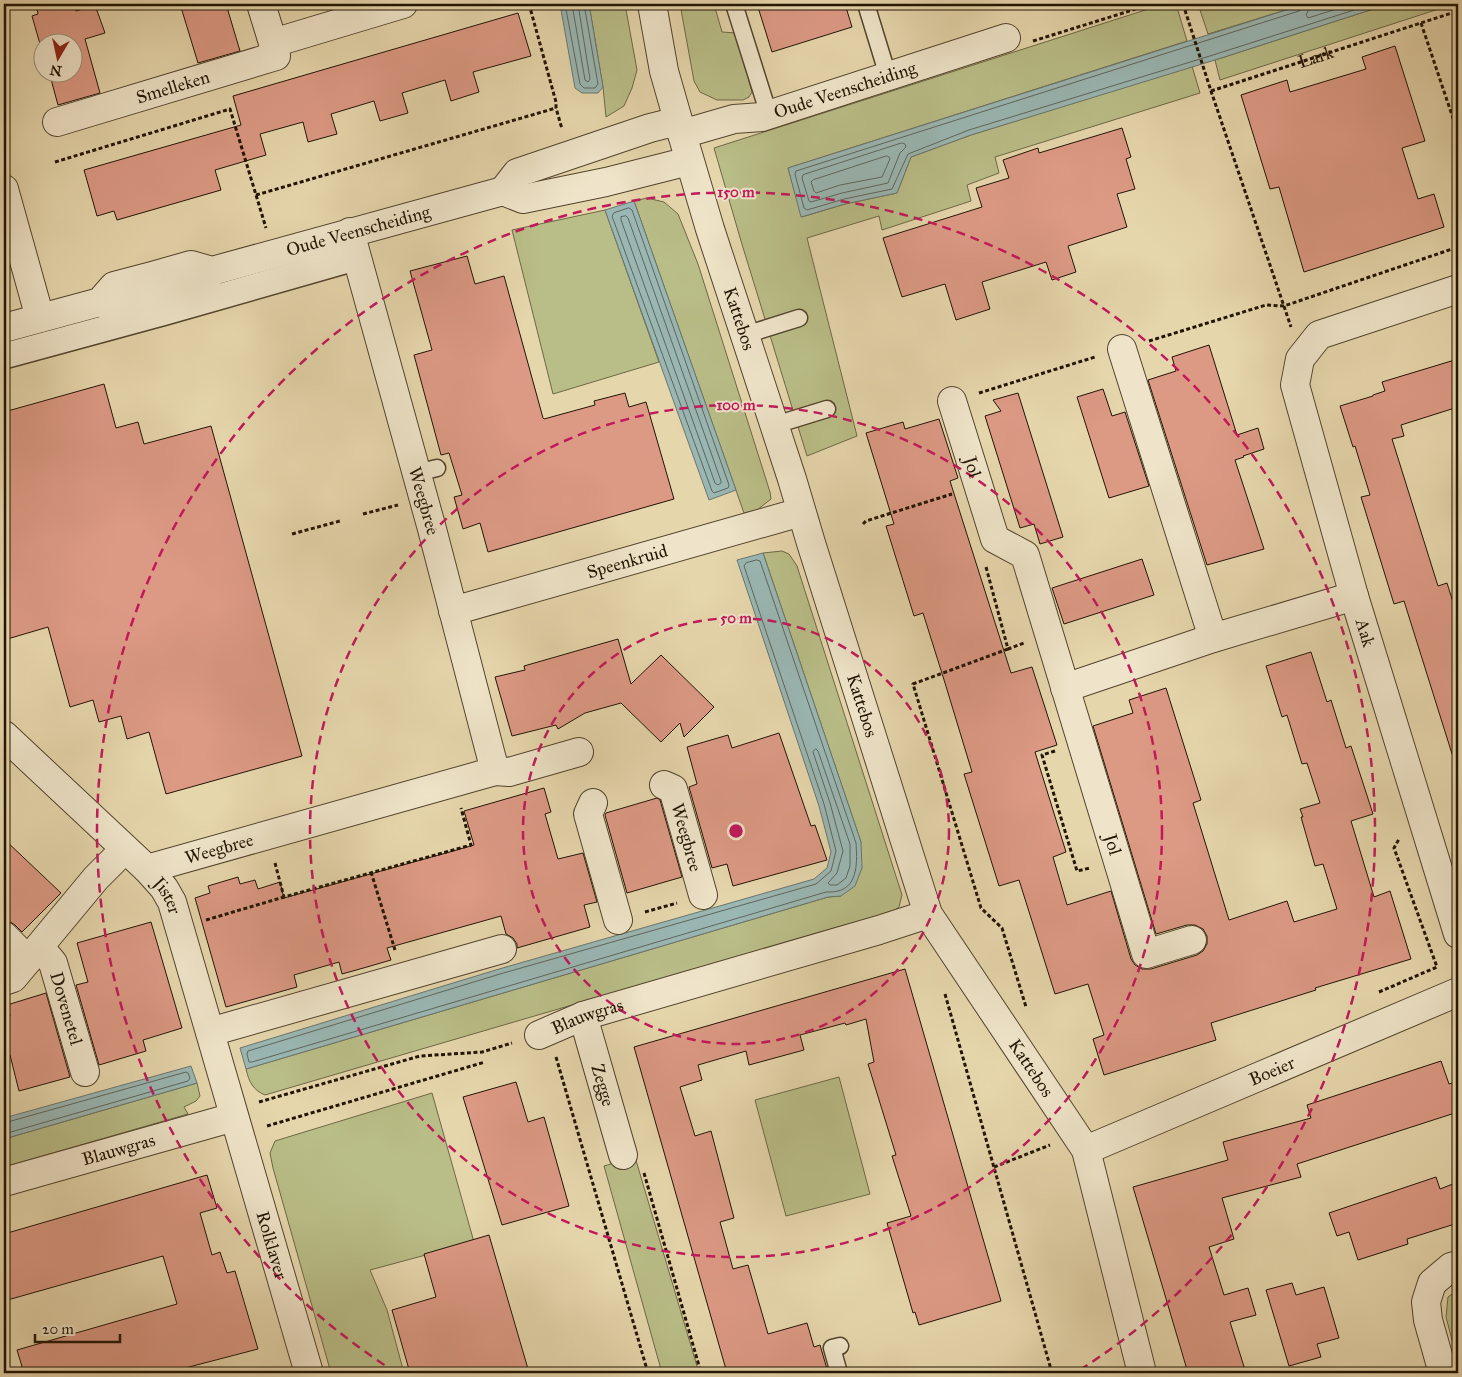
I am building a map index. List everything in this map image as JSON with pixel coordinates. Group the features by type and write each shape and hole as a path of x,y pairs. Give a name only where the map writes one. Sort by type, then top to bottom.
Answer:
{"street":[{"path":"261,4 273,43 403,4"},
{"name":"Kattebos","path":"652,4 664,71 689,161 928,914 1086,1150 1142,1373"},
{"name":"Oude Veenscheiding","path":"4,328 100,302 114,286 191,265 212,271 503,191 517,173 650,128 680,127 762,117 888,76 1018,40"},
{"name":"Smelleken","path":"57,122 276,56 273,43"},
{"path":"503,191 524,199 606,182 689,161"},
{"path":"4,189 40,318"},
{"name":"Weegbree","path":"350,232 426,470 453,611 495,771"},
{"path":"4,356 161,309 344,261"},
{"name":"Aak","path":"1458,289 1319,335 1300,359 1295,385 1354,596 1458,934"},
{"path":"1122,349 1213,638"},
{"name":"Jol","path":"952,401 995,539 1025,555 1146,954 1192,940"},
{"name":"Speenkruid","path":"453,611 801,512"},
{"path":"1065,688 1213,638 1354,596"},
{"name":"Jister","path":"4,735 147,869 164,888 172,902 210,1032 244,1110"},
{"name":"Weegbree","path":"147,869 495,771 509,772 579,752"},
{"name":"Weegbree","path":"664,785 673,789 703,895"},
{"path":"594,804 588,814 618,920"},
{"name":"Dovenetel","path":"4,981 13,978 96,878 125,849"},
{"name":"Blauwgras","path":"547,1044 583,1016 928,914"},
{"name":"Dovenetel","path":"4,936 53,963 85,1072"},
{"path":"210,1032 502,949"},
{"name":"Boeier","path":"1086,1150 1458,992"},
{"name":"Zegge","path":"583,1016 633,1162"},
{"name":"Blauwgras","path":"4,1182 244,1110"},
{"name":"Rolklaver","path":"244,1110 309,1373"},
{"path":"1443,1373 1428,1320 1426,1302 1432,1283 1451,1267 1458,1265"}],"lane":[{"path":"734,4 769,115"},
{"path":"866,4 888,76"},
{"path":"745,335 798,318"},
{"path":"774,425 827,408"},
{"path":"839,1373 832,1348 840,1346"}],"path":[{"path":"529,4 562,131"},
{"path":"1018,40 1152,4"},
{"path":"1183,4 1300,359"},
{"name":"Lark","path":"1211,91 1458,11"},
{"path":"1421,23 1458,133"},
{"path":"256,195 556,108"},
{"path":"55,162 230,109 267,232"},
{"path":"1284,306 1458,247"},
{"path":"863,524 866,521 978,483"},
{"path":"363,514 401,504"},
{"path":"292,534 340,521"},
{"path":"995,539 980,547 1008,649"},
{"path":"1024,643 913,684 981,908 1002,928 1027,1010"},
{"path":"1057,750 1042,755 1077,872 1117,860"},
{"path":"198,922 471,844 459,800"},
{"path":"1374,994 1437,967 1394,848 1404,830"},
{"path":"274,860 284,897"},
{"path":"371,872 403,978"},
{"path":"618,920 703,895"},
{"path":"945,991 1052,1373"},
{"path":"547,1044 648,1373"},
{"name":"Blauwgras","path":"244,1110 420,1056 482,1052 547,1044"},
{"path":"261,1128 485,1062"},
{"path":"994,1167 1053,1144"},
{"path":"633,1162 701,1373"}],"green space":[{"path":"589,4 625,4 637,70 624,106 606,117 603,87"},
{"path":"680,4 714,4 722,32 736,33 752,92 749,97 743,100 717,100 700,92 694,81"},
{"path":"1164,4 1176,4 1187,41 788,168 802,217 845,204 897,193 911,157 971,135 1192,66 1200,93 995,157 999,173 967,185 971,201 882,230 879,216 807,238 857,436 807,456 714,148"},
{"path":"1198,4 1305,4 1208,34"},
{"path":"1389,4 1454,4 1220,80 1215,60"},
{"path":"647,198 664,202 678,214 698,264 770,492 771,499 757,510 744,513 634,201"},
{"path":"605,210 659,362 553,394 512,230"},
{"path":"782,551 789,554 797,566 902,895 899,907 883,919 838,927 265,1095 255,1088 250,1082 246,1069 828,897 841,896 861,842 763,553"},
{"path":"839,1077 870,1194 786,1216 755,1100"},
{"path":"197,1083 200,1096 196,1101 184,1107 188,1114 4,1167 4,1139"},
{"path":"432,1093 474,1242 370,1270 387,1310 404,1373 331,1373 270,1153 275,1141"},
{"path":"635,1157 699,1373 662,1373 604,1166"},
{"path":"1458,1290 1458,1363 1446,1317 1448,1297"}],"water":[{"path":"560,4 589,4 603,87 598,93 582,93 575,88"},
{"path":"1305,4 1389,4 971,135 911,157 897,193 845,204 801,217 788,168"},
{"path":"634,201 736,490 709,500 605,210"},
{"path":"763,553 861,842 862,868 855,886 841,896 828,897 246,1069 240,1048 499,969 814,879 827,868 831,852 819,806 737,560"},
{"path":"191,1066 197,1083 4,1139 4,1118"}],"building":[{"path":"36,4 74,4 76,11 95,5 105,33 85,39 100,93 58,105 52,82 82,82 82,32 37,32 32,16 38,14"},
{"path":"180,4 226,4 240,51 198,63"},
{"path":"757,4 845,4 852,27 772,52"},
{"path":"518,13 531,56 473,72 479,92 451,101 445,80 402,93 408,113 380,121 374,101 331,114 337,134 308,142 303,122 260,134 266,155 215,170 221,190 117,220 114,211 97,216 84,170 241,125 233,96"},
{"path":"1395,46 1425,141 1402,148 1418,199 1434,194 1444,227 1304,272 1279,187 1270,189 1241,95 1287,80 1290,92 1366,69 1362,57"},
{"path":"1122,128 1131,157 1126,159 1135,189 1117,194 1127,227 1068,246 1076,272 1052,280 1046,262 982,282 990,309 956,320 945,284 902,297 883,238 982,207 976,188 1009,178 1003,160 1038,148 1039,153"},
{"path":"467,256 475,284 504,276 543,418 595,405 594,401 625,393 629,407 646,402 674,499 488,552 480,523 463,529 454,497 462,495 449,453 441,455 414,355 432,350 410,271"},
{"path":"1209,345 1237,435 1258,428 1264,449 1235,460 1264,549 1207,565 1148,380 1176,371 1172,357"},
{"path":"1458,359 1458,407 1401,425 1404,436 1392,439 1438,586 1447,583 1458,618 1458,756 1453,757 1404,601 1394,604 1361,497 1370,495 1340,406 1385,391 1382,382"},
{"path":"104,384 116,428 138,422 144,444 211,426 302,756 166,794 149,732 127,739 121,716 99,722 93,700 70,707 48,627 4,640 4,412"},
{"path":"1103,389 1112,416 1125,412 1149,486 1109,498 1077,397"},
{"path":"1018,393 1063,537 1040,544 1034,524 1020,528 985,416 1001,411 993,400"},
{"path":"939,419 958,478 950,481 1011,673 1032,667 1057,745 1035,752 1066,852 1053,857 1067,905 1111,891 1131,959 1135,965 1142,969 1151,969 1197,955 1203,951 1207,944 1207,936 1203,929 1195,925 1187,925 1156,934 1093,726 1133,713 1129,700 1166,688 1201,800 1193,803 1229,920 1287,901 1294,922 1337,909 1323,864 1315,866 1301,817 1303,817 1300,809 1320,803 1307,763 1302,764 1287,715 1282,717 1266,666 1311,652 1327,702 1331,700 1346,748 1351,746 1373,814 1351,821 1374,897 1390,891 1411,959 1315,988 1316,990 1211,1023 1216,1040 1104,1075 1093,1039 1104,1035 1088,984 1055,994 1019,880 999,886 964,774 972,772 945,683 923,613 914,616 886,526 894,524 866,433 903,422 905,429"},
{"path":"1142,559 1154,595 1064,624 1052,588"},
{"path":"618,639 631,684 661,655 714,707 684,737 680,723 661,742 621,703 585,713 558,729 556,725 512,736 495,677 525,670 524,666"},
{"path":"779,733 811,826 815,825 827,860 733,886 727,864 712,868 689,787 697,784 687,747 728,735 732,748"},
{"path":"544,788 551,812 545,814 558,859 583,853 597,902 584,905 590,927 517,948 513,938 506,934 501,916 387,948 391,960 367,967 342,974 339,962 294,975 297,987 226,1007 195,898 210,893 208,886 238,877 240,884 255,880 258,889 280,882 284,898 474,845 464,811"},
{"path":"657,798 660,800 682,877 627,893 605,815 606,813"},
{"path":"4,839 61,893 22,932 4,918"},
{"path":"151,922 182,1028 143,1040 146,1051 99,1065 76,985 88,982 77,943"},
{"path":"905,969 1001,1301 919,1325 915,1312 913,1313 887,1223 911,1216 892,1156 896,1155 868,1064 874,1062 866,1019 846,1025 845,1023 800,1035 804,1050 749,1065 746,1051 698,1065 702,1080 680,1087 695,1136 711,1131 734,1218 720,1222 733,1269 748,1265 768,1334 807,1323 814,1347 820,1345 827,1369 814,1373 727,1373 634,1047"},
{"path":"46,993 70,1077 19,1091 10,1055 4,1057 4,1018 10,1016 7,1005"},
{"path":"1441,1061 1449,1084 1458,1081 1458,1112 1297,1164 1301,1177 1222,1198 1234,1239 1209,1247 1224,1295 1248,1288 1256,1315 1230,1322 1246,1373 1188,1373 1133,1187 1228,1160 1223,1142 1311,1118 1307,1105"},
{"path":"516,1082 528,1122 544,1117 569,1206 502,1225 463,1097"},
{"path":"207,1175 217,1208 200,1213 212,1255 220,1252 227,1273 235,1271 258,1349 166,1373 24,1373 17,1350 177,1304 163,1256 4,1301 4,1234"},
{"path":"1436,1177 1440,1189 1458,1182 1458,1223 1407,1239 1408,1244 1358,1260 1349,1232 1337,1236 1329,1213"},
{"path":"489,1235 528,1369 514,1373 410,1373 392,1310 436,1297 424,1254"},
{"path":"1292,1283 1296,1295 1324,1287 1339,1338 1317,1344 1321,1357 1289,1366 1266,1290"}]}
